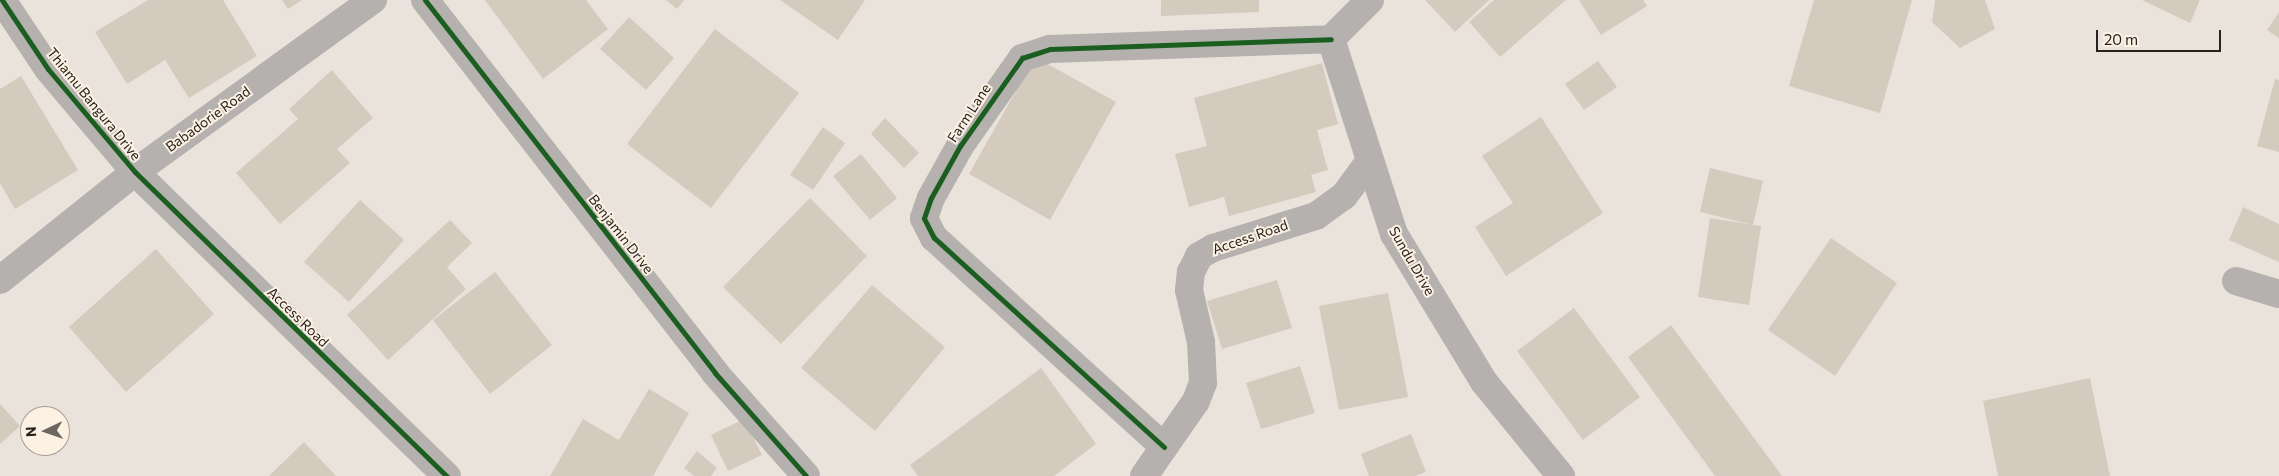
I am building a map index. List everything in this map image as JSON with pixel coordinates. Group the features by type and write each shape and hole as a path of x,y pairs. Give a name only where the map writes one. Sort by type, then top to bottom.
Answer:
{"street":[{"name":"Thiamu Bangura Drive","path":"2,0 48,69 135,172"},
{"name":"Babadorie Road","path":"0,280 135,172 373,0"},
{"name":"Benjamin Drive","path":"425,0 715,373 806,476"},
{"path":"1330,39 1370,0"},
{"name":"Sundu Drive","path":"1330,39 1394,234 1484,382 1561,476"},
{"name":"Farm Lane","path":"1164,447 934,238 924,218 931,198 960,146 1022,58 1050,49 1330,39"},
{"name":"Access Road","path":"1144,476 1203,384 1202,349 1189,290 1190,272 1199,256 1213,248 1316,216 1344,196 1369,162"},
{"name":"Access Road","path":"135,172 447,476"},
{"path":"2236,281 2279,294"}],"building":[{"path":"148,0 223,0 257,56 189,98 165,60 127,84 95,32"},
{"path":"282,0 302,0 288,9"},
{"path":"485,0 586,0 608,29 543,79"},
{"path":"666,0 684,0 677,9"},
{"path":"780,0 865,0 838,40"},
{"path":"1161,0 1259,0 1259,12 1161,16"},
{"path":"1425,0 1489,0 1455,32"},
{"path":"1494,0 1566,0 1500,57 1469,22"},
{"path":"1579,0 1643,0 1647,6 1601,35"},
{"path":"1814,0 1912,0 1880,113 1789,86"},
{"path":"1935,0 1985,0 1995,29 1960,48 1932,22"},
{"path":"2142,0 2200,0 2190,23"},
{"path":"2279,12 2279,38 2267,30"},
{"path":"629,17 674,58 646,90 600,49"},
{"path":"715,29 799,93 711,208 627,144"},
{"path":"1035,57 1116,102 1050,220 969,174"},
{"path":"1598,61 1617,87 1584,110 1565,84"},
{"path":"1322,63 1338,124 1317,130 1328,170 1311,175 1316,192 1229,216 1224,197 1189,207 1175,154 1207,146 1194,98"},
{"path":"332,70 373,118 337,149 350,163 280,224 236,173 298,119 289,109"},
{"path":"21,76 78,170 15,209 0,183 0,89"},
{"path":"2275,79 2279,80 2279,152 2257,146"},
{"path":"1541,117 1603,213 1506,276 1475,227 1513,203 1482,156"},
{"path":"885,118 919,153 904,168 871,134"},
{"path":"823,127 845,143 813,190 790,175"},
{"path":"861,154 897,198 870,220 833,176"},
{"path":"1710,168 1763,181 1753,225 1700,212"},
{"path":"810,198 867,256 781,344 723,287"},
{"path":"360,200 404,240 349,302 304,262"},
{"path":"2243,207 2279,224 2279,262 2229,240"},
{"path":"1710,218 1761,226 1749,305 1698,297"},
{"path":"450,220 472,243 447,267 466,289 388,360 347,315"},
{"path":"1831,238 1897,283 1835,376 1768,330"},
{"path":"156,249 214,314 126,392 69,327"},
{"path":"495,272 552,345 490,394 433,320"},
{"path":"1277,280 1292,328 1222,349 1207,301"},
{"path":"872,285 945,347 875,431 801,368"},
{"path":"1388,293 1408,397 1339,410 1319,306"},
{"path":"1574,308 1640,397 1583,440 1517,351"},
{"path":"1671,325 1782,476 1715,476 1628,357"},
{"path":"1300,366 1315,413 1261,429 1246,383"},
{"path":"1041,368 1096,444 1054,476 918,476 910,465"},
{"path":"2090,378 2110,476 1998,476 1983,401"},
{"path":"649,389 689,413 653,476 550,476 583,419 619,440"},
{"path":"0,404 20,426 0,444"},
{"path":"744,419 762,455 728,471 711,435"},
{"path":"1411,434 1426,472 1415,476 1369,476 1361,454"},
{"path":"304,442 336,476 269,476"},
{"path":"697,451 717,468 711,476 694,476 684,468"}],"cycle path":[{"path":"2,0 48,69 135,172 447,476"},
{"path":"425,0 715,373 806,476"},
{"path":"1164,447 934,238 924,218 931,198 960,146 1022,58 1050,49 1331,39"}]}
